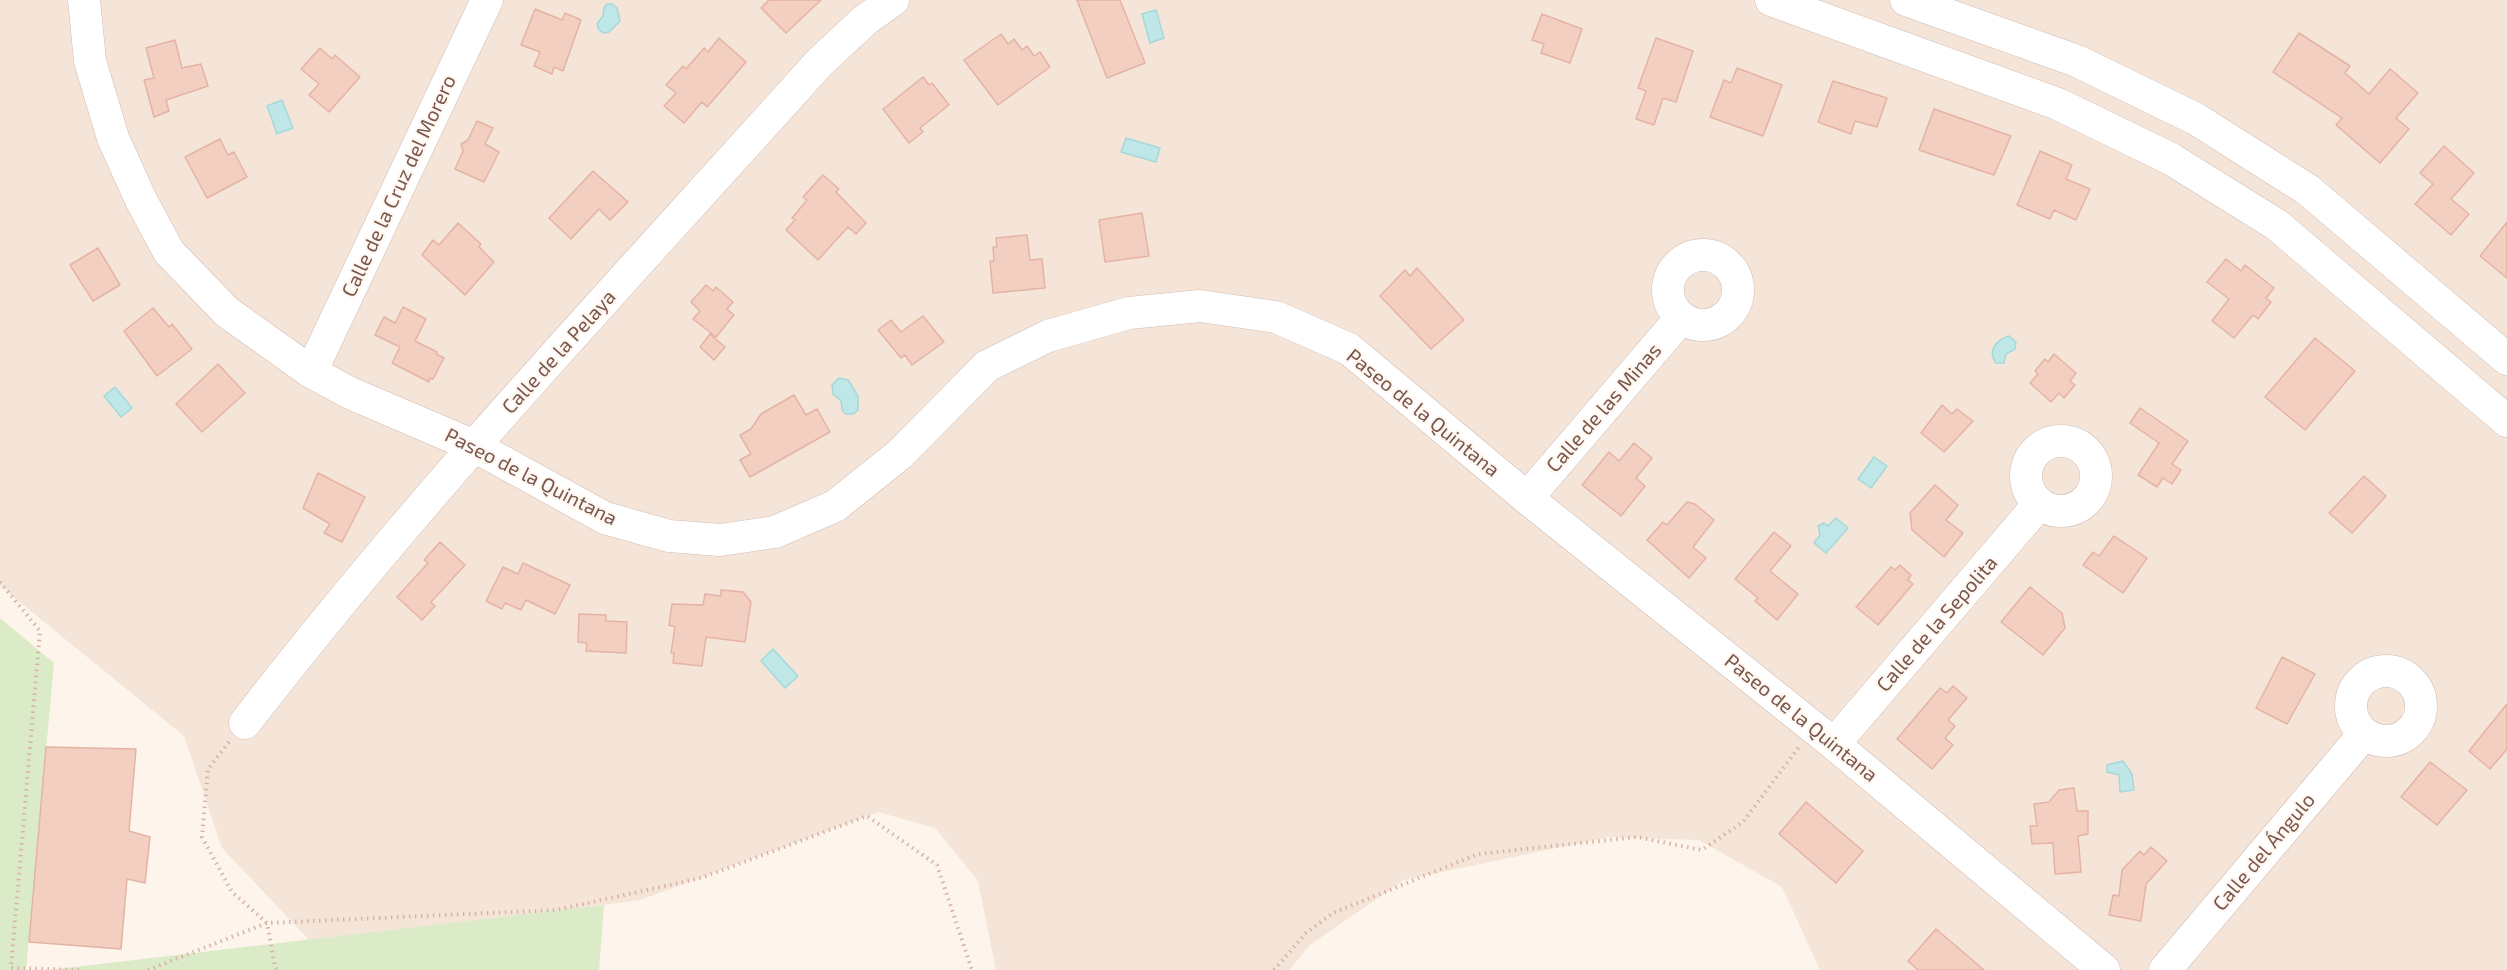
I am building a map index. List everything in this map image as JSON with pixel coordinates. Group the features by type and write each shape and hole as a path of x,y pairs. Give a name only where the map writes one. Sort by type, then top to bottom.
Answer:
{"street":[{"name":"Paseo de la Quintana","path":"84,0 90,61 113,138 141,200 169,252 227,312 311,372 350,393 474,446 605,518 669,536 720,540 775,532 836,506 900,454 987,366 1048,336 1129,312 1200,306 1276,317 1349,349 1527,498 1824,735 2104,970"},
{"name":"Calle de la Cruz del Morero","path":"311,372 487,0"},
{"name":"Calle de la Pelaya","path":"245,723 288,667 474,446 819,63 865,20 893,0"},
{"path":"1771,0 2058,104 2171,159 2277,225 2507,421"},
{"path":"1905,0 2077,61 2196,119 2308,190 2507,359"},
{"path":"1992,81 2008,37"},
{"name":"Calle de las Minas","path":"1527,498 1681,318"},
{"name":"Calle de la Sepolita","path":"1824,735 2039,504"},
{"name":"Calle del Ángulo","path":"2165,970 2364,734"}],"path":[{"path":"0,582 40,631 11,968 79,970"},
{"path":"245,723 208,769 202,837 232,892 267,923 277,970"},
{"path":"1274,970 1306,933 1333,913 1478,854 1637,837 1702,850 1743,822 1824,735"},
{"path":"148,970 267,923 556,910 701,878 867,816 937,865 972,970"}],"shaded area":[{"path":"0,0 2507,0 2507,970 1820,970 1782,887 1699,840 1609,837 1404,880 1310,945 1289,970 996,970 978,881 935,828 878,812 640,900 313,944 222,848 184,736 0,586"}],"green space":[{"path":"0,618 54,663 26,970 0,970"},
{"path":"604,905 599,970 49,970"}],"water":[{"path":"607,4 612,4 617,8 620,21 609,32 604,33 599,30 597,24"},
{"path":"1156,10 1164,38 1150,43 1142,14"},
{"path":"282,100 293,128 277,134 267,106"},
{"path":"1126,138 1160,148 1156,162 1121,152"},
{"path":"2009,336 2016,342 2015,349 2006,354 2004,363 1996,363 1992,354 1994,346"},
{"path":"839,378 848,380 858,396 858,410 853,414 846,414 842,410 841,401 833,394 832,385"},
{"path":"115,387 132,408 121,417 104,396"},
{"path":"1874,457 1887,466 1871,488 1858,479"},
{"path":"1836,518 1848,528 1826,553 1814,543 1820,535 1818,526 1824,523 1828,526"},
{"path":"773,649 798,676 785,688 761,661"},
{"path":"2123,761 2132,774 2134,790 2120,792 2119,775 2107,772 2107,765"}],"building":[{"path":"769,0 821,0 786,33 761,8"},
{"path":"1077,0 1120,0 1145,63 1107,78"},
{"path":"535,9 562,20 565,13 581,20 563,71 554,67 552,74 534,66 540,52 521,45"},
{"path":"1542,14 1582,29 1570,63 1541,53 1544,44 1532,40"},
{"path":"2299,33 2350,66 2345,73 2369,94 2390,69 2418,93 2396,118 2409,129 2380,163 2336,125 2342,118 2273,72"},
{"path":"1001,34 1008,44 1014,39 1022,50 1027,46 1034,56 1040,52 1050,67 998,105 964,60"},
{"path":"719,38 746,62 707,107 702,102 684,123 664,106 676,93 666,85 683,66 686,69 704,48 708,52"},
{"path":"1656,38 1693,51 1676,102 1663,98 1654,125 1636,119 1646,91 1638,88"},
{"path":"175,40 182,68 201,64 208,86 166,100 169,111 154,117 144,80 154,78 146,48"},
{"path":"320,48 332,59 335,55 360,77 329,112 309,95 319,84 301,69"},
{"path":"1737,68 1782,85 1763,136 1710,117 1724,80 1731,83"},
{"path":"923,77 929,85 932,83 949,105 920,128 923,132 909,143 883,109"},
{"path":"1833,81 1887,98 1877,127 1855,121 1851,134 1818,122"},
{"path":"1934,109 2011,136 1994,175 1919,150"},
{"path":"477,121 493,128 485,144 499,152 484,182 455,169 463,151 461,144 468,140"},
{"path":"220,139 228,155 234,152 247,177 207,198 185,157"},
{"path":"2444,146 2474,173 2451,199 2469,214 2451,235 2415,204 2433,184 2420,173"},
{"path":"2040,151 2072,165 2066,179 2090,189 2076,220 2054,210 2050,219 2017,205"},
{"path":"593,171 628,202 610,220 599,209 571,239 549,218"},
{"path":"823,175 839,189 836,192 866,223 856,234 848,227 818,260 786,230 795,220 792,218 807,200 803,197"},
{"path":"1142,213 1149,256 1105,262 1099,220"},
{"path":"2507,222 2507,278 2480,256"},
{"path":"458,223 481,244 479,247 494,262 465,295 422,255 433,240 439,245"},
{"path":"1027,235 1030,260 1042,259 1045,288 993,293 990,261 994,261 993,247 997,247 996,238"},
{"path":"98,248 120,285 93,301 70,265"},
{"path":"2226,259 2241,271 2245,265 2274,288 2266,298 2271,302 2258,319 2253,315 2234,338 2212,321 2229,299 2207,282"},
{"path":"1417,268 1464,320 1431,349 1380,296 1405,270 1410,276"},
{"path":"706,285 713,291 716,287 733,302 727,309 734,315 716,337 693,319 700,311 691,302"},
{"path":"403,307 426,319 415,341 444,358 433,379 430,378 429,382 392,363 400,347 375,335 384,317 395,323"},
{"path":"153,308 169,327 172,324 192,349 157,376 124,331"},
{"path":"923,316 944,342 912,365 905,355 901,358 878,330 891,320 901,332"},
{"path":"710,334 725,347 714,360 700,347"},
{"path":"2315,338 2355,371 2305,430 2265,397"},
{"path":"2054,354 2076,373 2070,381 2075,385 2064,398 2059,393 2051,402 2030,383 2038,374 2035,371 2045,359 2048,362"},
{"path":"218,364 245,393 202,432 176,404"},
{"path":"794,395 806,415 817,409 830,432 750,477 740,460 751,454 740,435 751,429 761,414"},
{"path":"1942,405 1952,414 1957,409 1973,421 1944,452 1921,433"},
{"path":"2140,408 2188,441 2172,464 2181,470 2172,484 2163,478 2157,487 2138,475 2159,443 2130,423"},
{"path":"1634,443 1652,458 1636,478 1645,486 1621,516 1582,485 1609,452 1619,461"},
{"path":"318,473 365,497 342,542 324,533 330,524 303,508"},
{"path":"2364,476 2386,496 2352,533 2329,513"},
{"path":"1935,485 1958,505 1946,520 1963,533 1944,557 1912,530 1910,513"},
{"path":"1687,502 1695,504 1714,520 1693,547 1706,558 1689,578 1647,540 1663,522 1667,525"},
{"path":"1774,532 1791,546 1770,571 1798,594 1777,620 1755,601 1758,598 1735,579"},
{"path":"2114,536 2147,558 2123,593 2083,565 2093,552 2099,556"},
{"path":"440,542 465,565 431,602 435,606 422,620 397,597 428,563 424,560"},
{"path":"523,563 570,585 555,614 526,600 521,610 505,603 502,609 486,601 503,567 518,574"},
{"path":"1900,565 1911,575 1908,580 1913,584 1878,625 1856,607 1891,567 1895,570"},
{"path":"2030,587 2062,613 2065,628 2043,655 2001,622"},
{"path":"721,590 743,592 751,602 745,642 706,637 702,666 673,663 674,653 671,653 675,627 669,625 672,604 703,605 705,594 721,596"},
{"path":"579,614 606,615 606,621 627,622 626,653 586,651 587,643 578,642"},
{"path":"2282,657 2315,674 2287,724 2256,708"},
{"path":"1953,686 1967,698 1948,720 1955,726 1945,738 1953,745 1932,769 1897,739 1940,688 1947,693"},
{"path":"2507,704 2507,749 2490,769 2469,751"},
{"path":"46,747 136,749 129,831 150,837 145,883 127,879 121,949 29,942"},
{"path":"2430,762 2467,790 2437,825 2401,797"},
{"path":"2074,788 2077,811 2088,811 2088,834 2078,836 2081,872 2055,874 2053,843 2032,844 2030,826 2037,826 2034,804 2049,802 2059,790"},
{"path":"1806,802 1863,851 1836,883 1779,834"},
{"path":"2151,847 2167,861 2146,884 2141,921 2109,915 2113,895 2119,896 2122,870 2140,851 2144,855"},
{"path":"1936,929 1984,970 1918,970 1908,961"}]}
